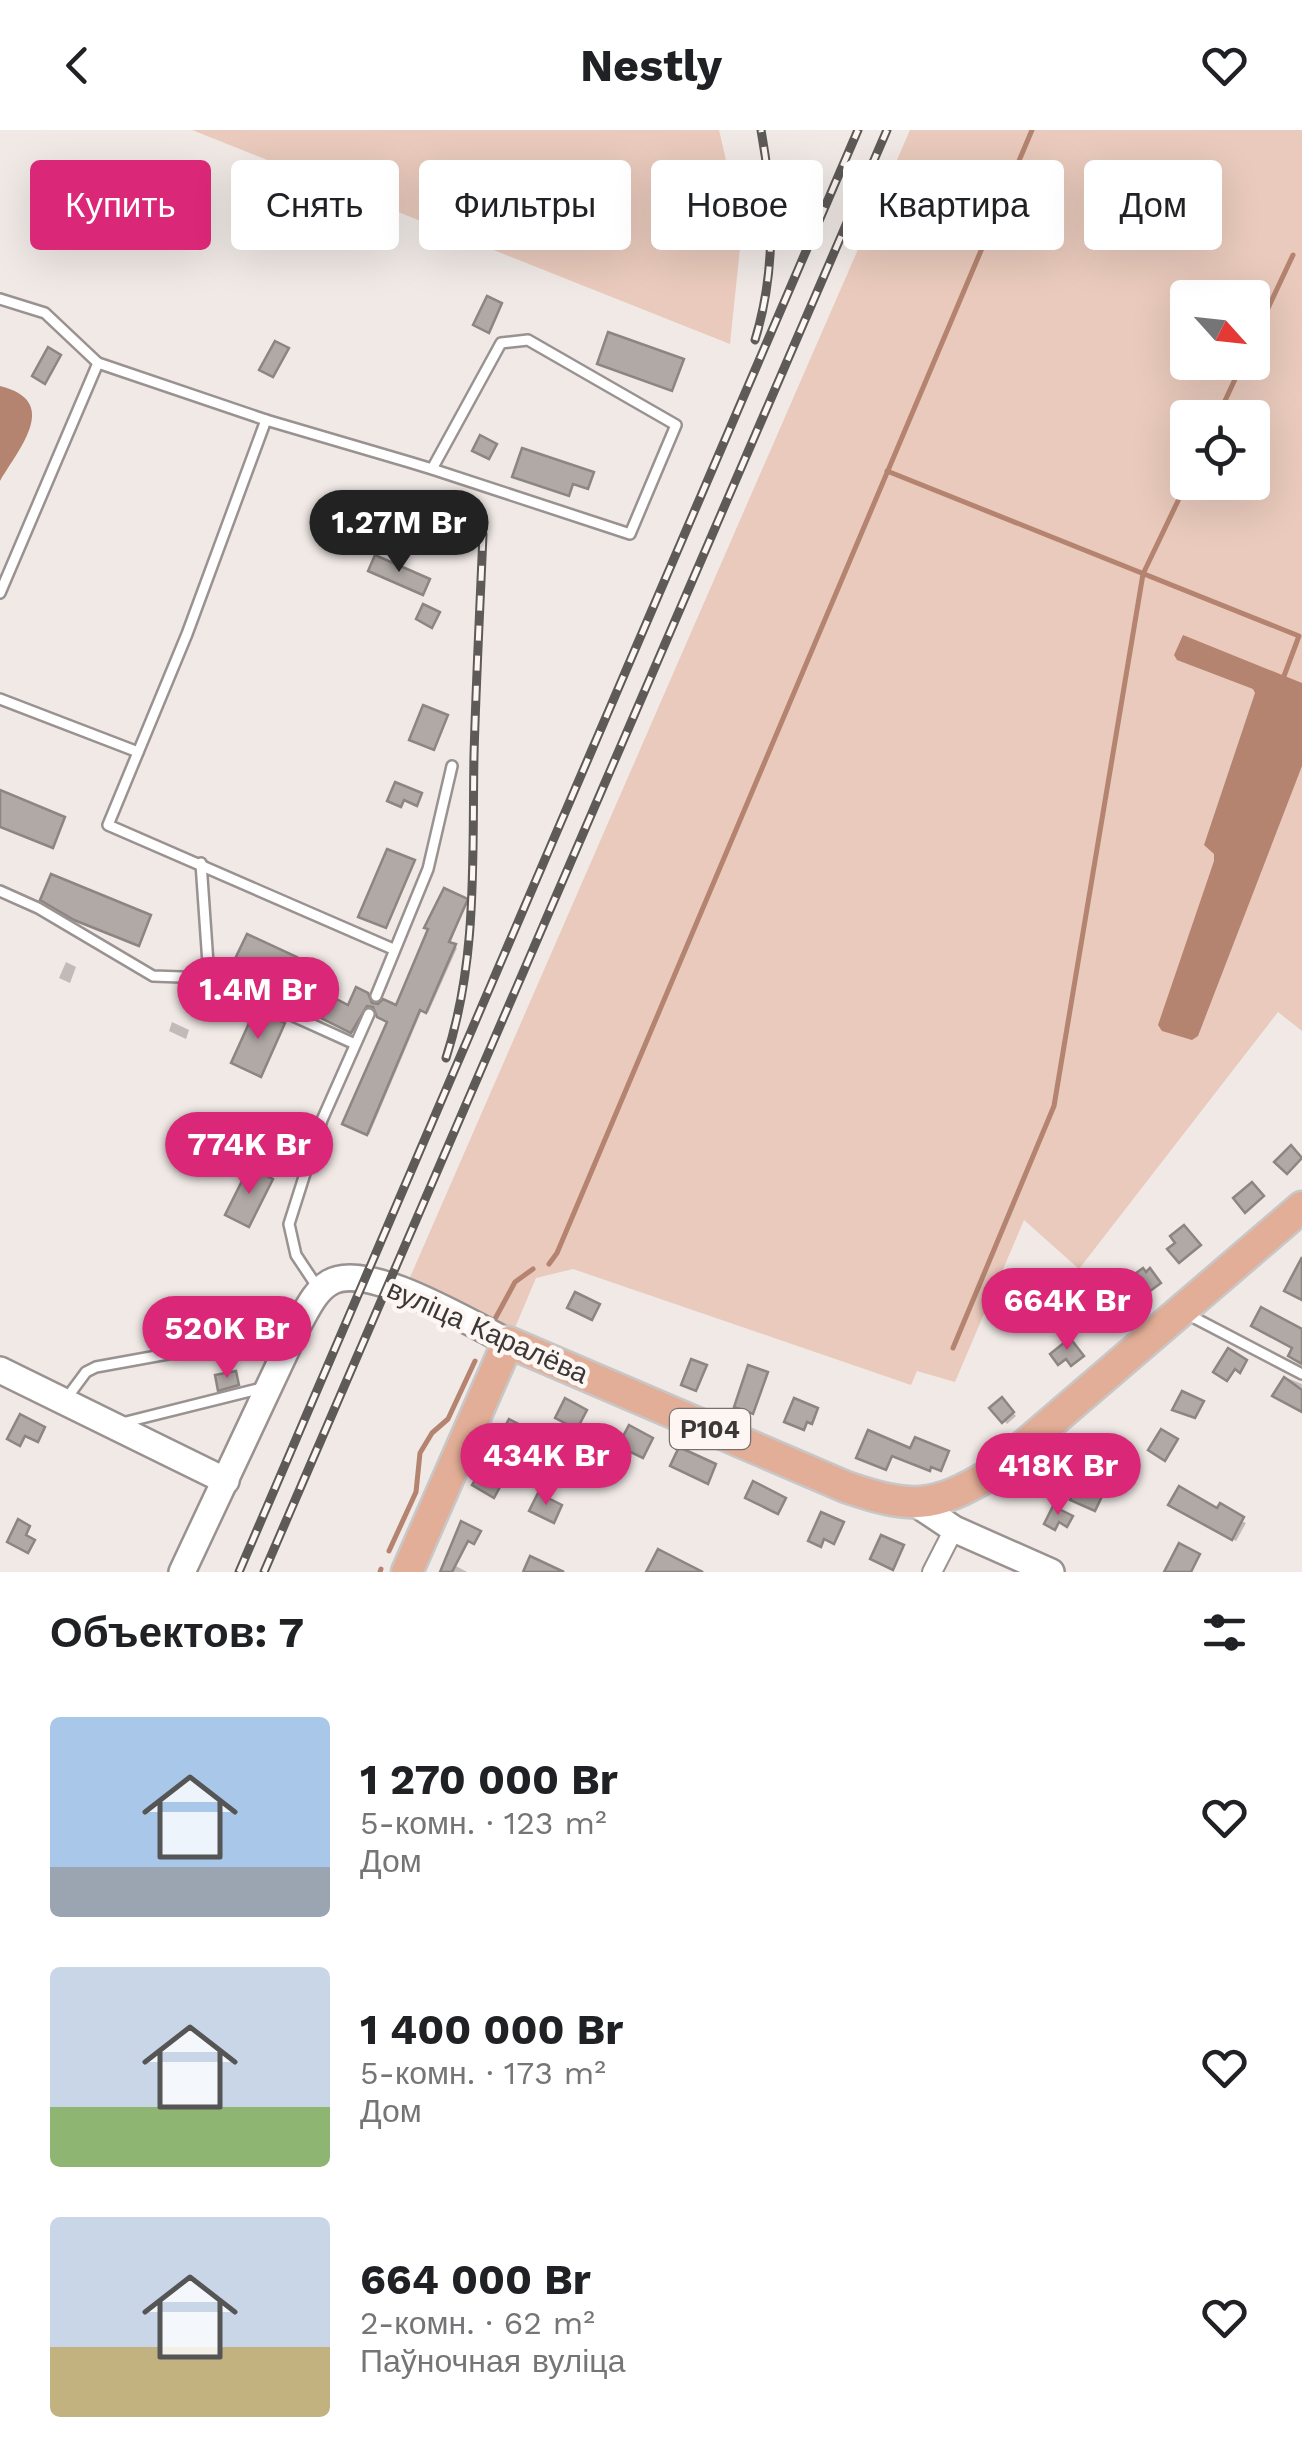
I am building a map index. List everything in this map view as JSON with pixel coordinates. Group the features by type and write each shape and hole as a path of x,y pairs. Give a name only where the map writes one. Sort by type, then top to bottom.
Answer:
{"main road":[{"name":"Р104","path":"915,1503 958,1494 991,1474 1302,1207"},
{"name":"вуліца Каралёва","path":"319,1291 344,1276 364,1277 388,1285 508,1342 846,1487 886,1501 915,1503 954,1530 1051,1572"},
{"path":"182,1572 297,1327 319,1291"},
{"path":"406,1572 508,1342"},
{"path":"0,1370 226,1481"}],"street":[{"path":"932,1572 954,1530"}],"lane":[{"path":"0,299 45,313 98,362 266,420 630,534 676,425 528,340 500,343 432,469"},
{"path":"0,593 98,362"},
{"path":"266,420 188,634 108,824 393,949"},
{"path":"0,699 138,752"},
{"path":"376,996 428,869 452,766"},
{"path":"201,863 209,978"},
{"path":"0,891 38,908 153,976 209,978 356,1044"},
{"path":"319,1291 296,1255 289,1224 322,1120 369,1014"},
{"path":"1183,1312 1302,1374"},
{"path":"65,1402 86,1372 96,1368 212,1346"},
{"path":"114,1426 270,1386"}],"shaded area":[{"path":"192,130 719,130 726,160 651,160 651,250 740,250 730,344 494,250 631,250 631,160 419,160 419,220 399,212 399,160 267,160"},
{"path":"910,130 1302,130 1302,1031 1278,1012 1079,1269 1024,1220 955,1382 917,1371 911,1385 573,1269 536,1278 514,1330 408,1282 858,250 1064,250 1064,160 897,160"},
{"path":"0,386 29,402 32,414 25,440 0,481"},
{"path":"1183,635 1302,683 1302,766 1198,1036 1192,1040 1162,1031 1158,1025 1214,861 1214,854 1204,845 1255,693 1177,660 1174,655"}],"building":[{"path":"487,296 502,303 489,333 473,325"},
{"path":"608,332 684,359 672,391 597,364"},
{"path":"275,341 289,348 273,377 259,370"},
{"path":"48,347 61,355 45,384 32,376"},
{"path":"480,435 497,444 489,459 472,451"},
{"path":"522,448 594,472 588,489 573,484 569,496 512,477"},
{"path":"375,555 430,579 423,595 368,571"},
{"path":"423,604 440,612 432,628 416,619"},
{"path":"423,705 448,715 434,750 409,740"},
{"path":"395,782 422,793 417,806 404,800 401,807 387,801"},
{"path":"0,790 65,817 53,848 0,827"},
{"path":"387,849 415,860 386,928 358,917"},
{"path":"51,874 151,915 139,946 74,920 40,900"},
{"path":"444,888 468,899 449,942 456,944 426,1013 420,1010 367,1135 342,1124 387,1022 367,1006 351,1033 301,1008 315,980 326,986 323,992 348,1005 356,987 368,993 372,1003 383,999 396,1005 428,929 424,928"},
{"path":"247,934 297,957 284,986 233,963"},
{"path":"248,1006 285,1023 261,1077 231,1063 250,1021 243,1018"},
{"path":"1291,1145 1302,1158 1287,1174 1274,1162"},
{"path":"249,1167 273,1179 249,1227 225,1215"},
{"path":"1252,1182 1264,1196 1245,1213 1233,1198"},
{"path":"1184,1225 1201,1245 1179,1263 1167,1249 1175,1243 1170,1236"},
{"path":"1302,1257 1302,1300 1284,1291"},
{"path":"1143,1268 1146,1272 1150,1268 1161,1283 1142,1297 1131,1282 1135,1279 1132,1276"},
{"path":"575,1292 600,1304 592,1320 567,1308"},
{"path":"1110,1299 1122,1313 1105,1327 1093,1312"},
{"path":"1261,1307 1302,1329 1302,1364 1288,1356 1292,1348 1251,1326"},
{"path":"1070,1338 1084,1356 1071,1366 1066,1359 1058,1365 1050,1354"},
{"path":"1228,1348 1247,1360 1240,1373 1235,1369 1227,1381 1213,1372"},
{"path":"691,1359 707,1365 696,1391 681,1385"},
{"path":"748,1365 768,1372 753,1414 734,1407"},
{"path":"236,1371 239,1385 218,1391 215,1375"},
{"path":"1284,1377 1302,1390 1302,1412 1272,1396"},
{"path":"1182,1391 1204,1401 1195,1418 1172,1410"},
{"path":"1002,1397 1014,1412 1002,1423 989,1408"},
{"path":"565,1398 587,1410 577,1429 555,1418"},
{"path":"794,1398 818,1408 812,1424 807,1422 804,1430 784,1422"},
{"path":"20,1414 45,1427 38,1442 25,1436 20,1446 7,1439"},
{"path":"509,1419 534,1432 528,1444 519,1439 515,1446 499,1438"},
{"path":"629,1425 653,1438 643,1458 618,1446"},
{"path":"1161,1429 1178,1439 1165,1461 1148,1450"},
{"path":"868,1430 910,1448 915,1437 949,1451 941,1471 931,1467 930,1471 892,1456 886,1470 856,1458"},
{"path":"1098,1445 1120,1458 1095,1511 1070,1500"},
{"path":"679,1447 716,1464 708,1484 670,1466"},
{"path":"483,1467 497,1475 493,1480 501,1485 494,1498 472,1485"},
{"path":"753,1481 786,1498 778,1514 745,1498"},
{"path":"1179,1486 1217,1508 1220,1503 1244,1517 1232,1540 1168,1505"},
{"path":"538,1493 562,1505 554,1523 529,1511"},
{"path":"1053,1506 1073,1516 1067,1527 1059,1522 1055,1530 1044,1524"},
{"path":"821,1512 844,1522 834,1544 824,1539 821,1547 808,1541"},
{"path":"18,1519 30,1526 26,1535 35,1540 28,1553 7,1542"},
{"path":"461,1521 481,1531 474,1544 468,1541 452,1572 440,1572"},
{"path":"881,1535 904,1545 893,1570 870,1559"},
{"path":"1179,1543 1200,1554 1191,1572 1164,1572"},
{"path":"658,1549 703,1572 646,1572"},
{"path":"530,1556 564,1572 523,1572"}],"waterway":[{"path":"549,1264 557,1253 1032,130"},
{"path":"1270,304 1293,255"},
{"path":"1225,400 1235,380"},
{"path":"887,471 1299,636 1284,676"},
{"path":"953,1348 1054,1106 1143,574 1178,500"},
{"path":"495,1319 515,1282 533,1269"},
{"path":"389,1551 416,1492 420,1453 432,1433 448,1419 475,1361"}],"railway":[{"path":"755,340 767,288 771,236 761,130"},
{"path":"239,1572 858,130"},
{"path":"264,1572 887,130"},
{"path":"446,1058 464,983 471,908 483,534"}]}
